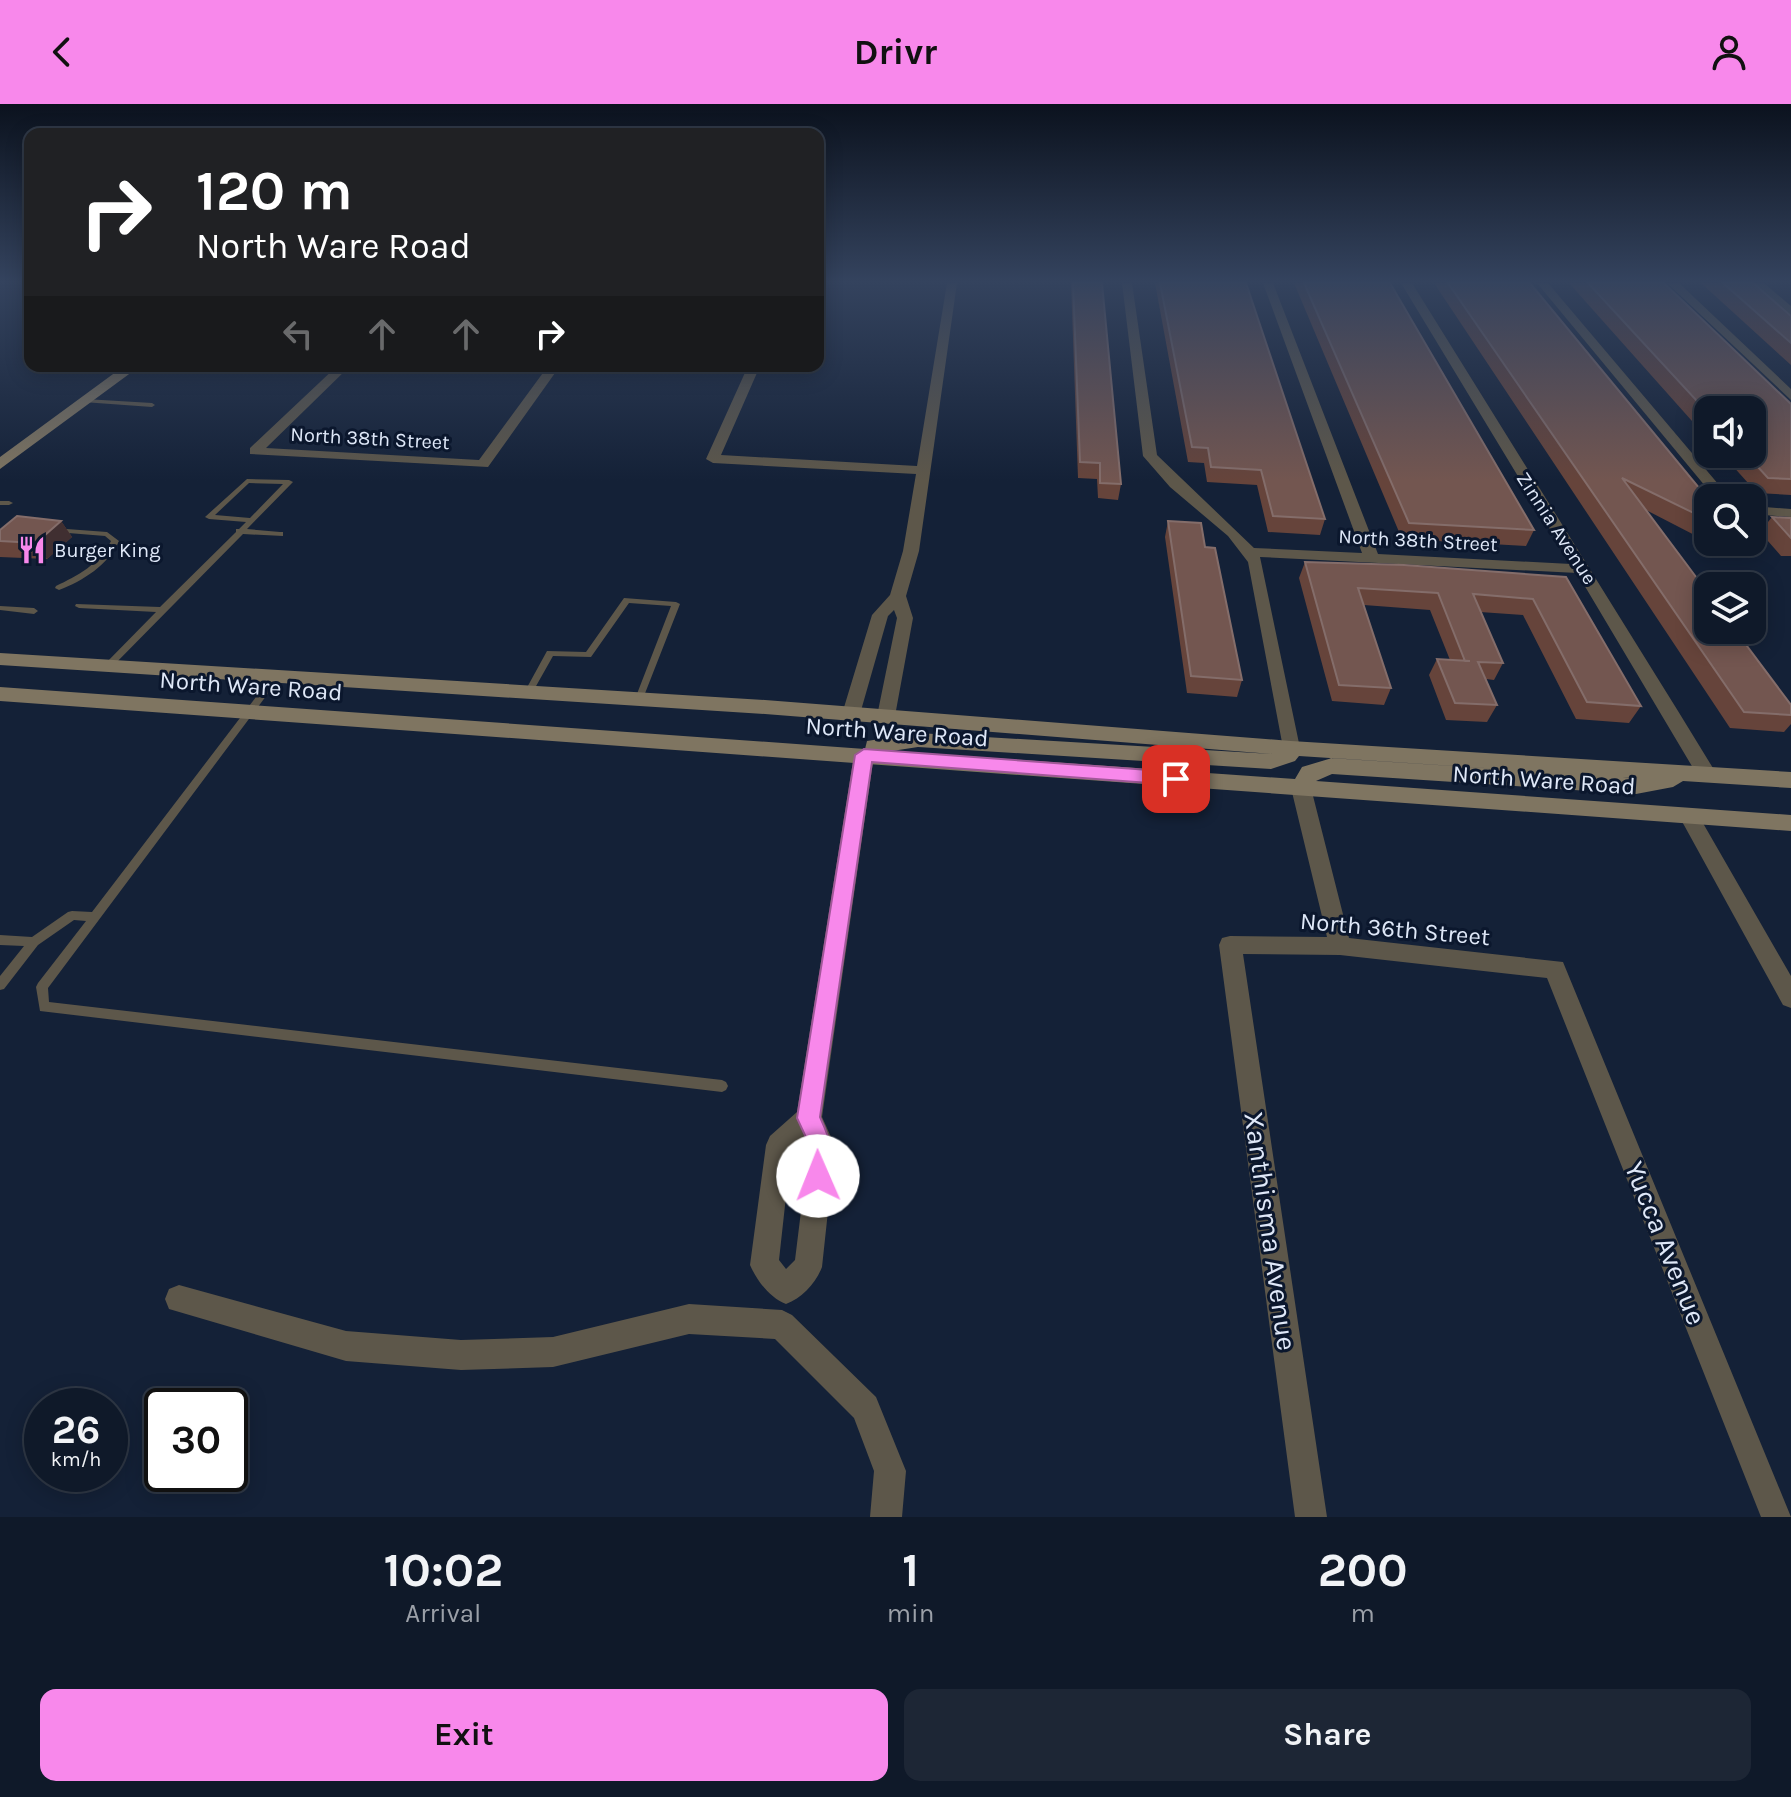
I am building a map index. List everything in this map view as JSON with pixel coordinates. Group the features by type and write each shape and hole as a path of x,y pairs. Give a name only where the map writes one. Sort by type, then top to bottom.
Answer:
{"main road":[{"path":"0,463 125,372"},
{"name":"North Ware Road","path":"0,659 639,699 1291,748 1791,780"},
{"name":"North Ware Road","path":"0,694 1791,823"},
{"path":"821,752 918,740 1271,762 1288,756 1291,748"},
{"path":"1301,788 1310,772 1332,766 1636,786 1706,773"}],"street":[{"path":"851,714 880,615 898,596 911,551 942,349"},
{"path":"1136,349 1150,456 1163,473 1251,552 1256,562 1291,748"},
{"path":"1293,349 1371,556"},
{"name":"Zinnia Avenue","path":"1447,349 1582,569 1604,598 1706,773"},
{"path":"1598,349 1711,484"},
{"path":"1741,349 1791,396"},
{"name":"North 38th Street","path":"338,372 255,451 483,464 550,372"},
{"path":"751,372 713,459 923,470"},
{"path":"1766,511 1791,513"},
{"name":"North 38th Street","path":"1251,552 1582,569"},
{"path":"886,716 905,618 898,596"},
{"path":"870,653 898,656"},
{"path":"782,1325 786,1290 808,1267 822,1146 809,1118 864,755"},
{"path":"1301,788 1340,946"},
{"path":"1689,816 1791,998"},
{"name":"North 36th Street","path":"1230,945 1340,946 1555,969"},
{"name":"Xanthisma Avenue","path":"1230,945 1311,1517"},
{"name":"Yucca Avenue","path":"1555,969 1777,1517"},
{"path":"786,1290 764,1265 779,1145 809,1118"},
{"path":"179,1299 346,1346 461,1355 553,1352 689,1319 782,1325 865,1408 890,1471 886,1517"}],"lane":[{"path":"85,401 152,405"},
{"path":"106,668 161,610 253,520 289,482 247,481 209,517 253,520"},
{"path":"42,529 107,534 115,541 112,549 83,575 59,588"},
{"path":"239,531 280,534"},
{"path":"528,693 550,653 588,655 627,600 676,604 639,699"},
{"path":"79,606 161,610"},
{"path":"0,608 34,611"},
{"path":"275,678 42,987 44,1007 722,1086"},
{"path":"0,985 34,942 72,915 93,917"},
{"path":"0,940 34,942"}],"building":[{"path":"1076,349 1108,349 1121,484 1100,483 1100,463 1080,462"},
{"path":"1173,349 1268,349 1325,519 1273,516 1261,470 1211,467 1208,448 1192,447"},
{"path":"1333,349 1428,349 1534,530 1409,523"},
{"path":"1493,349 1584,349 1696,484 1694,513 1622,478 1694,574 1694,640"},
{"path":"1649,349 1733,349 1791,404 1791,479 1768,478 1759,468 1766,468 1766,396 1694,398"},
{"path":"17,516 61,521 36,543 0,541 0,530"},
{"path":"1772,517 1791,518 1791,538"},
{"path":"1168,521 1201,523 1205,547 1215,548 1242,680 1191,676"},
{"path":"1305,562 1404,565 1566,577 1641,706 1587,702 1533,599 1473,594 1503,663 1478,662 1497,705 1455,703 1437,659 1465,661 1438,593 1358,588 1391,688 1339,685"},
{"path":"1697,644 1745,644 1791,705 1791,715 1744,712"}],"place":[{"name":"Burger King","path":"32,550"}],"route":[{"path":"818,1176 822,1146 809,1118 864,755 1176,779"}]}
